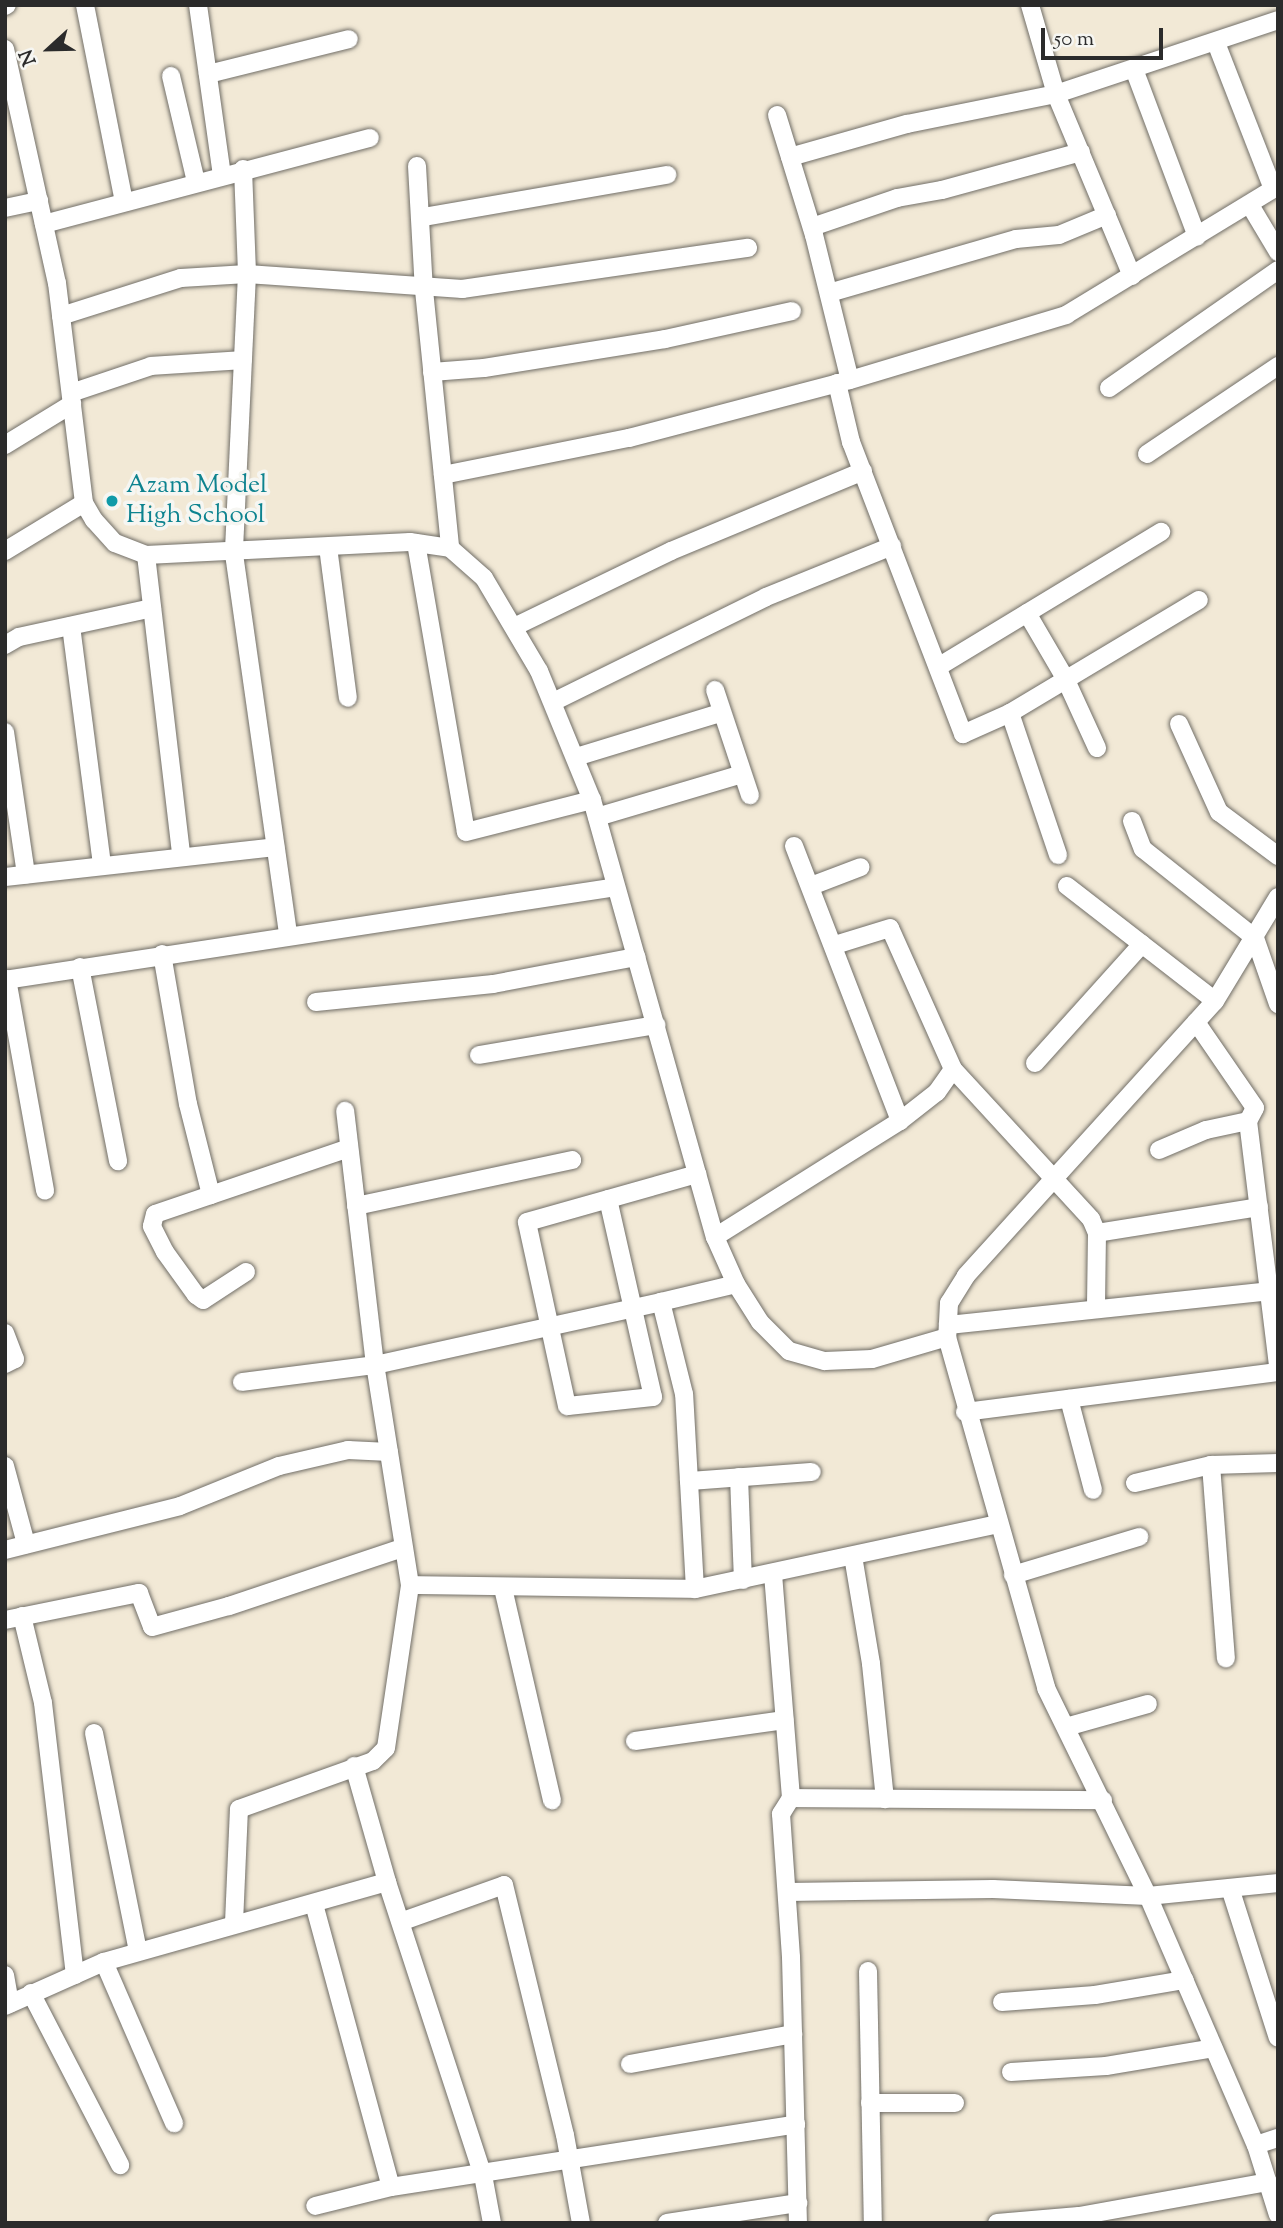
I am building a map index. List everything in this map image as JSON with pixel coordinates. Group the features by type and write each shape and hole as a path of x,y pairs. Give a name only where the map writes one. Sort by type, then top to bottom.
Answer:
{"street":[{"path":"85,5 124,202"},
{"path":"198,5 222,175"},
{"path":"1030,5 1056,94 1132,276"},
{"path":"790,157 907,124 1056,94 1216,43 1278,20"},
{"path":"208,74 349,39"},
{"path":"443,475 629,438 844,382 1066,315 1275,188 1216,43"},
{"path":"5,49 14,127 44,224 61,316 84,503 115,543 146,555 234,554 416,543 450,548 484,578 516,626 576,757 594,809 715,1237 736,1284 760,1322 789,1350 825,1361 872,1359 948,1331 1096,1308 1269,1290"},
{"path":"1134,69 1197,237"},
{"path":"171,76 196,182"},
{"path":"777,116 812,227 829,293 863,471 963,734 1010,713 1199,600"},
{"path":"44,224 243,169 370,138"},
{"path":"812,227 897,198 942,190 1081,152"},
{"path":"417,166 423,217 424,290 450,548"},
{"path":"243,169 247,274 234,554 288,935"},
{"path":"423,217 667,175"},
{"path":"5,208 38,201"},
{"path":"1250,205 1278,252"},
{"path":"829,293 1016,239 1059,235 1107,215"},
{"path":"61,316 181,278 247,274 424,290 462,289 748,248"},
{"path":"1109,388 1278,270"},
{"path":"432,372 484,368 665,340 792,311"},
{"path":"5,445 71,398 151,366 243,360"},
{"path":"1147,454 1278,366"},
{"path":"516,626 671,551 863,471"},
{"path":"5,551 84,503"},
{"path":"938,667 1161,532"},
{"path":"416,543 466,832 594,809 742,774"},
{"path":"553,702 766,597 892,546"},
{"path":"328,547 348,698"},
{"path":"146,555 181,855"},
{"path":"5,645 19,637 152,608"},
{"path":"1027,613 1065,678 1097,748"},
{"path":"71,626 102,864"},
{"path":"715,690 720,713 750,795"},
{"path":"576,757 720,713"},
{"path":"1010,713 1058,855"},
{"path":"1180,724 1219,813 1278,856"},
{"path":"5,732 26,874"},
{"path":"1132,821 1143,849 1255,938 1278,1004"},
{"path":"794,846 835,945 900,1121"},
{"path":"5,877 181,855 275,847"},
{"path":"811,886 861,867"},
{"path":"1067,886 1215,1001"},
{"path":"46,1191 6,980 162,954 616,887"},
{"path":"1278,897 1215,1001 966,1276 949,1303 948,1331 965,1412 1046,1688 1103,1800 1185,1980 1256,2145 1278,2215"},
{"path":"835,945 890,928 953,1069 1091,1219 1097,1233 1096,1308"},
{"path":"1035,1063 1142,944"},
{"path":"162,954 188,1104 211,1195"},
{"path":"316,1002 493,984 636,957"},
{"path":"80,967 118,1161"},
{"path":"1196,1023 1252,1099 1255,1108 1248,1121 1278,1364"},
{"path":"479,1055 656,1025"},
{"path":"715,1237 900,1121 937,1092 953,1069"},
{"path":"234,1923 239,1809 373,1761 386,1748 410,1585 375,1366 345,1111"},
{"path":"1159,1150 1206,1130 1248,1121"},
{"path":"246,1272 203,1300 165,1252 152,1226 155,1214 349,1148"},
{"path":"356,1206 572,1160"},
{"path":"608,1199 635,1308 653,1397 567,1406 552,1326 527,1222 608,1199 697,1174"},
{"path":"1097,1233 1259,1207"},
{"path":"242,1382 375,1366 736,1284"},
{"path":"662,1302 684,1394 695,1589"},
{"path":"5,1333 15,1359 5,1363"},
{"path":"965,1412 1278,1373"},
{"path":"1069,1399 1093,1490"},
{"path":"5,1550 180,1506 279,1466 348,1450 389,1452"},
{"path":"1135,1483 1211,1465 1278,1463"},
{"path":"1211,1465 1226,1658"},
{"path":"5,1466 26,1544"},
{"path":"689,1481 812,1472"},
{"path":"739,1477 743,1580"},
{"path":"410,1585 695,1589 998,1524"},
{"path":"1013,1575 1139,1537"},
{"path":"75,1975 43,1703 14,1618 139,1593 152,1627 229,1606 402,1548"},
{"path":"853,1556 871,1664 885,1799"},
{"path":"774,1574 791,1798 781,1814 793,2034 797,2223"},
{"path":"503,1588 552,1800"},
{"path":"1066,1727 1148,1704"},
{"path":"635,1741 785,1720"},
{"path":"94,1733 138,1952"},
{"path":"354,1766 387,1882 403,1921 483,2175 492,2223"},
{"path":"791,1798 1103,1800"},
{"path":"5,1975 8,2005 104,1962 234,1923 314,1904 387,1882"},
{"path":"787,1892 993,1889 1148,1896 1278,1883"},
{"path":"403,1921 504,1885 569,2156 581,2223"},
{"path":"1230,1888 1278,2038"},
{"path":"314,1904 391,2187"},
{"path":"104,1962 174,2123"},
{"path":"867,1971 873,2223"},
{"path":"1002,2002 1095,1995 1185,1980"},
{"path":"31,1993 120,2165"},
{"path":"630,2064 793,2034"},
{"path":"1010,2072 1106,2066 1214,2048"},
{"path":"870,2104 955,2103"},
{"path":"316,2206 391,2187 483,2175 569,2156 796,2124"},
{"path":"1256,2145 1278,2137"},
{"path":"997,2223 1080,2216 1268,2182"},
{"path":"667,2223 798,2203"}],"place":[{"name":"Azam Model High School","path":"112,501"}]}
